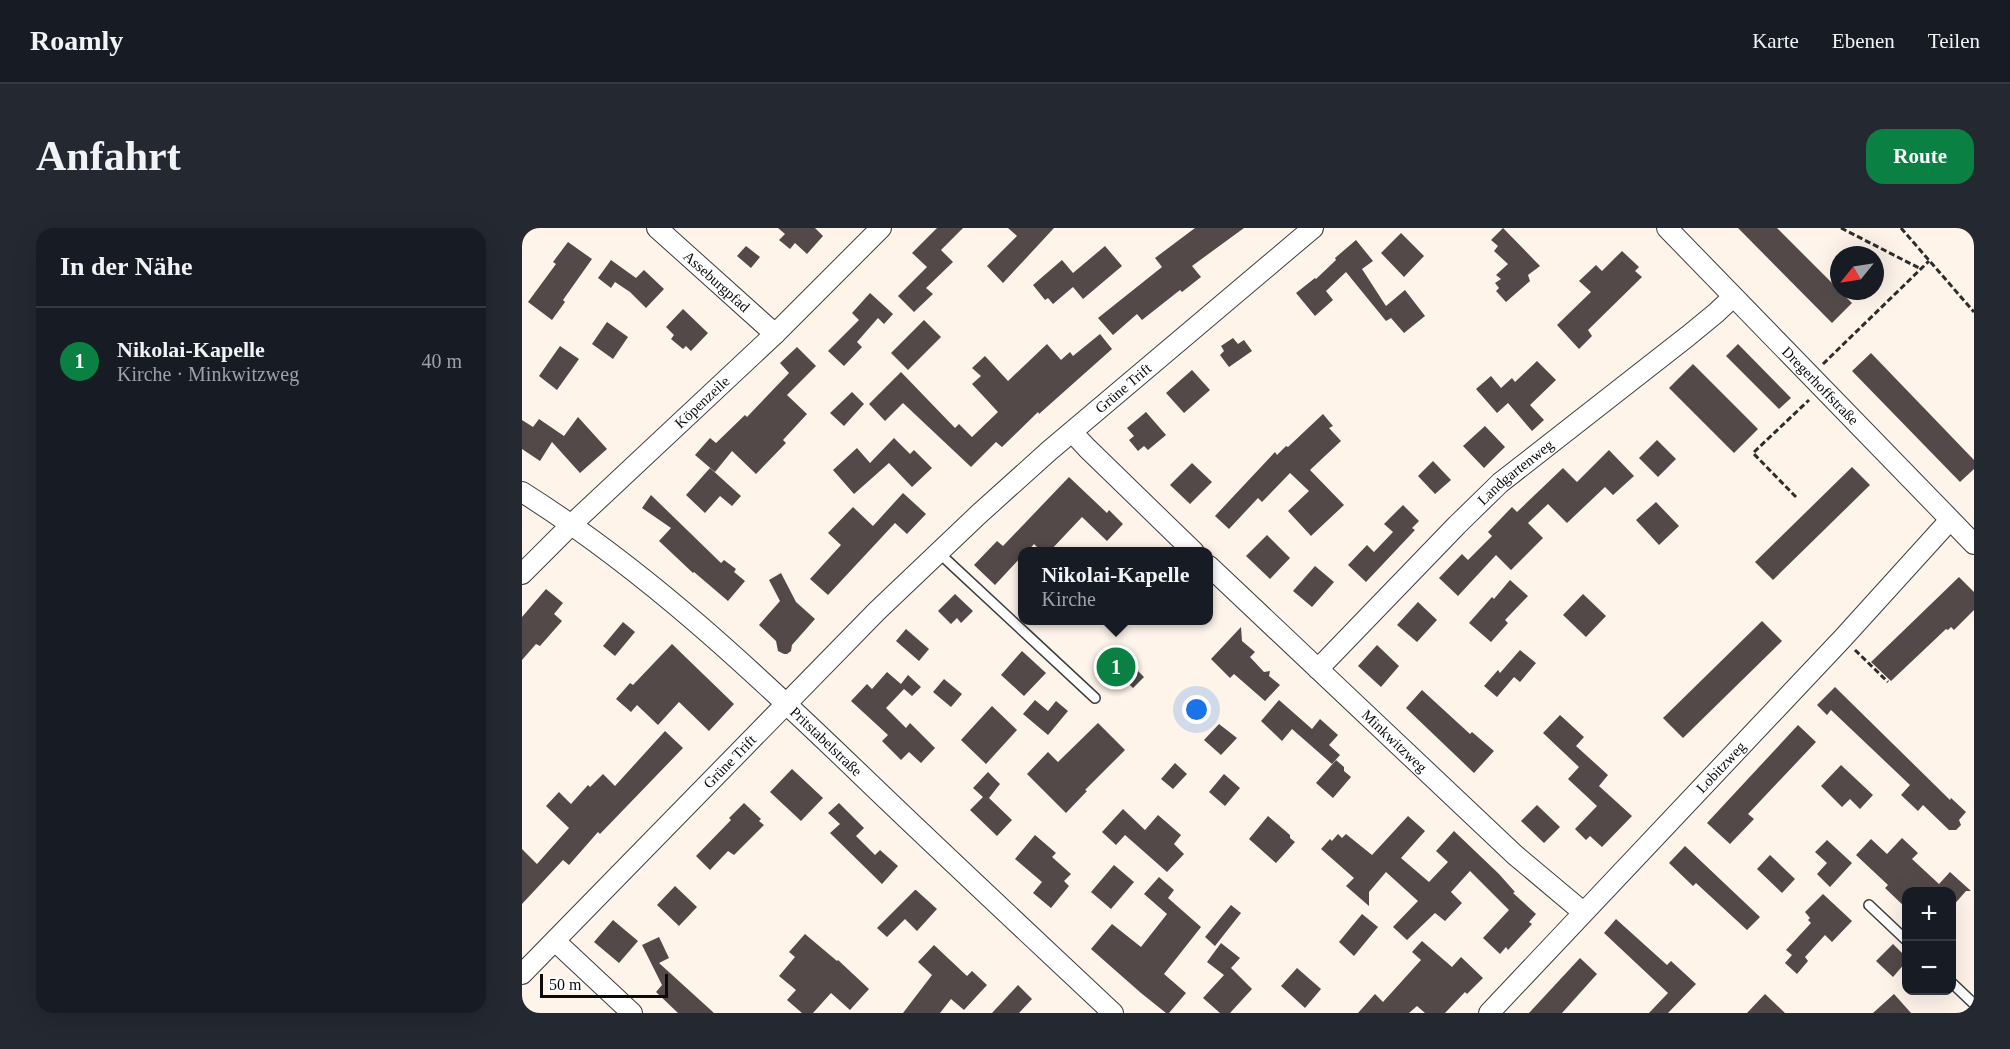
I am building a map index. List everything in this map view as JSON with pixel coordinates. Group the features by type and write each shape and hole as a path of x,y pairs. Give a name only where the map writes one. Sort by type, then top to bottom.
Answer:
{"street":[{"name":"Asseburgpfad","path":"657,228 774,333"},
{"name":"Köpenzeile","path":"522,574 881,228"},
{"name":"Grüne Trift","path":"522,974 877,611 938,552 1072,432 1313,228"},
{"name":"Dregerhoffstraße","path":"1666,228 1974,544"},
{"name":"Landgartenweg","path":"1318,669 1500,483 1688,336 1733,297"},
{"path":"1072,432 1189,547"},
{"name":"Pritstabelstraße","path":"522,492 572,524 683,612 786,704 1113,1013"},
{"name":"Lobitzweg","path":"1488,1013 1842,638 1950,519"},
{"name":"Minkwitzweg","path":"1213,570 1515,855 1582,912"},
{"path":"555,941 632,1013"}],"lane":[{"path":"938,552 1095,698"},
{"path":"1869,905 1902,936"},
{"path":"1956,987 1974,1004"}],"path":[{"path":"1841,228 1921,269"},
{"path":"1901,228 1974,312"},
{"path":"1796,497 1753,453 1929,261"},
{"path":"1842,638 1888,682"}],"building":[{"path":"778,228 815,228 823,236 807,254 795,243 790,249 779,240 785,234"},
{"path":"937,228 963,228 941,250 953,262 926,288 933,294 914,312 898,296 927,267 912,253"},
{"path":"1008,228 1054,228 1003,283 987,266 1017,236"},
{"path":"1195,228 1244,228 1192,266 1201,277 1182,292 1180,290 1142,320 1137,314 1113,335 1098,318 1162,267 1155,258"},
{"path":"1503,228 1540,266 1528,275 1530,281 1506,302 1496,291 1499,288 1495,283 1501,279 1496,275 1508,264 1494,251 1498,246 1491,240"},
{"path":"1738,228 1777,228 1830,281 1830,300 1849,300 1852,303 1832,323"},
{"path":"1401,233 1424,256 1404,277 1381,253"},
{"path":"1356,240 1373,261 1362,269 1386,306 1405,290 1425,316 1404,333 1391,318 1386,321 1346,272 1326,291 1333,300 1315,316 1296,293 1316,279"},
{"path":"568,242 592,259 552,320 528,302 556,264 553,262"},
{"path":"746,246 760,257 751,268 737,256"},
{"path":"1105,246 1122,266 1083,299 1073,287 1053,304 1048,298 1045,300 1033,285 1062,260 1073,273"},
{"path":"1622,251 1639,267 1635,271 1642,277 1588,330 1592,336 1579,349 1557,325 1591,292 1579,281 1596,265 1602,271"},
{"path":"611,260 636,278 644,270 664,289 646,308 630,292 615,282 611,288 598,278"},
{"path":"870,293 893,314 884,324 878,318 857,342 862,347 844,366 828,351 859,320 852,313"},
{"path":"683,309 708,333 691,351 686,346 683,349 671,339 674,335 666,327"},
{"path":"924,320 941,337 908,370 891,353"},
{"path":"607,322 628,337 613,359 592,344"},
{"path":"1100,334 1112,349 1039,414 1038,412 1002,447 996,442 971,467 903,403 885,421 869,404 901,372 955,428 959,424 972,437 998,412 972,384 981,376 972,368 985,356 1008,381 1047,344 1061,360 1070,352 1073,356"},
{"path":"1233,338 1238,344 1244,340 1252,351 1229,367 1220,355 1224,351 1221,346"},
{"path":"1738,344 1791,398 1779,409 1726,356"},
{"path":"560,346 579,359 557,390 539,376"},
{"path":"797,347 816,366 787,395 807,414 783,440 786,443 756,474 732,451 715,472 695,455 710,438 716,443 745,415 747,417 789,373 780,363"},
{"path":"1871,353 1974,460 1974,469 1960,482 1852,371"},
{"path":"1537,361 1556,380 1530,405 1544,420 1532,431 1508,403 1497,413 1476,389 1491,376 1501,388 1512,378 1515,382"},
{"path":"1693,364 1758,429 1734,453 1669,388"},
{"path":"1192,370 1210,390 1184,413 1166,393"},
{"path":"852,392 864,404 844,426 830,413"},
{"path":"1146,412 1166,435 1148,450 1144,446 1138,451 1129,440 1134,436 1127,428"},
{"path":"1323,414 1333,426 1329,428 1341,441 1310,470 1344,505 1311,536 1288,511 1309,491 1290,473 1262,502 1258,498 1229,529 1215,516 1275,452 1277,455 1286,446 1288,447"},
{"path":"578,417 607,449 580,473 552,442 540,461 522,449 522,420 533,427 539,419 564,436"},
{"path":"1485,426 1505,447 1484,468 1463,446"},
{"path":"894,438 910,454 914,450 932,468 912,487 889,463 854,494 833,470 857,448 870,463"},
{"path":"1657,440 1676,459 1658,477 1639,458"},
{"path":"1609,450 1634,476 1613,495 1605,487 1567,523 1548,504 1528,523 1543,538 1511,570 1496,555 1458,596 1439,578 1462,554 1468,560 1492,536 1488,532 1512,507 1517,512 1563,468 1577,482"},
{"path":"1433,461 1451,480 1435,494 1418,476"},
{"path":"1192,463 1212,482 1190,504 1170,485"},
{"path":"1852,467 1870,485 1773,580 1755,562"},
{"path":"710,468 741,496 732,506 720,496 705,513 686,495"},
{"path":"1069,477 1107,513 1109,510 1123,524 1107,541 1082,517 1054,547 1037,547 1034,544 1031,547 1018,547 1018,560 995,585 974,565 997,541 1003,546"},
{"path":"903,493 926,514 907,534 895,523 828,595 810,579 841,545 828,533 853,507 873,526"},
{"path":"651,495 721,563 724,560 736,569 734,572 745,581 728,601 693,573 659,541 671,528 642,508"},
{"path":"1656,502 1679,526 1659,545 1636,520"},
{"path":"1403,505 1419,521 1412,528 1415,530 1366,582 1348,565 1367,545 1374,552 1393,532 1384,524"},
{"path":"1267,535 1290,558 1270,579 1246,556"},
{"path":"1315,566 1334,582 1312,607 1293,591"},
{"path":"781,573 796,602 815,619 787,654 778,651 776,641 759,625 780,601 769,580"},
{"path":"1959,577 1974,592 1974,610 1954,630 1951,627 1946,629 1891,681 1871,662"},
{"path":"1510,580 1528,596 1505,620 1508,623 1491,642 1469,623"},
{"path":"546,589 563,603 554,614 562,621 540,646 536,644 522,660 522,617"},
{"path":"955,594 973,611 961,623 957,618 951,624 938,611"},
{"path":"1583,594 1606,616 1586,637 1563,615"},
{"path":"1418,602 1437,620 1417,642 1397,625"},
{"path":"1762,621 1782,641 1683,738 1663,718"},
{"path":"623,622 635,632 615,656 603,646"},
{"path":"1241,627 1242,641 1255,652 1250,657 1264,672 1270,671 1269,676 1280,685 1265,701 1234,674 1230,678 1211,659"},
{"path":"906,629 929,649 919,661 896,641"},
{"path":"672,644 734,704 709,731 679,702 658,725 637,705 631,712 616,699 630,683 633,685"},
{"path":"1377,645 1399,666 1381,687 1358,666"},
{"path":"1113,646 1144,677 1133,688 1127,682 1120,688 1096,664"},
{"path":"1520,650 1536,663 1520,682 1514,677 1497,697 1484,686 1498,670 1500,673"},
{"path":"1022,651 1046,673 1024,696 1001,675"},
{"path":"887,672 901,684 908,675 921,687 912,696 904,689 886,708 906,728 910,723 935,748 921,763 909,752 901,760 882,741 888,735 851,701 867,684 872,689"},
{"path":"944,679 962,694 951,707 933,692"},
{"path":"1835,687 1950,800 1951,798 1966,812 1959,820 1961,825 1956,830 1949,830 1923,805 1918,811 1901,795 1910,785 1831,710 1827,715 1817,705"},
{"path":"1422,690 1470,734 1472,732 1494,751 1474,773 1406,708"},
{"path":"1035,700 1048,711 1056,701 1068,711 1048,735 1023,714"},
{"path":"1279,700 1312,729 1320,719 1338,735 1329,745 1340,755 1332,764 1292,729 1282,741 1261,721"},
{"path":"992,706 1017,730 986,764 961,740"},
{"path":"1560,715 1584,737 1576,746 1608,775 1599,786 1632,816 1602,847 1590,836 1586,840 1575,829 1597,806 1568,779 1579,767 1543,733"},
{"path":"1098,723 1125,750 1085,790 1087,791 1066,813 1027,774 1048,752 1058,762"},
{"path":"1219,724 1237,738 1221,755 1204,740"},
{"path":"1798,725 1816,742 1748,814 1754,819 1730,844 1707,823"},
{"path":"665,731 683,748 600,834 598,832 569,865 563,860 522,904 522,849 537,864 569,828 546,806 559,792 571,804 588,785 590,787 603,774 615,786"},
{"path":"1336,760 1351,777 1333,798 1316,783"},
{"path":"1175,763 1187,774 1173,789 1161,779"},
{"path":"1841,765 1873,795 1860,809 1850,799 1842,807 1821,786"},
{"path":"792,769 823,798 801,821 770,792"},
{"path":"988,772 1000,784 989,798 1012,820 997,836 970,810 983,797 973,788"},
{"path":"1224,774 1240,788 1225,806 1209,792"},
{"path":"744,803 761,819 759,821 764,825 734,855 728,851 710,870 696,856"},
{"path":"839,803 864,828 856,836 875,855 880,850 898,866 882,884 830,833 840,824 828,813"},
{"path":"1537,805 1560,827 1544,843 1521,821"},
{"path":"1123,809 1145,830 1158,815 1181,835 1174,844 1184,854 1167,872 1125,835 1116,845 1102,832"},
{"path":"1268,816 1295,842 1276,863 1249,839"},
{"path":"1408,816 1425,831 1401,858 1429,882 1448,862 1436,851 1454,831 1536,914 1529,922 1532,924 1508,950 1506,947 1500,954 1483,938 1509,910 1470,871 1451,892 1462,903 1445,921 1435,913 1407,940 1393,927 1418,901 1386,872 1369,892 1369,906 1346,886 1354,878 1321,849 1338,834 1342,838 1346,834 1372,855"},
{"path":"1035,835 1056,853 1052,857 1071,874 1064,881 1069,886 1051,908 1033,893 1042,882 1015,859"},
{"path":"1902,838 1918,853 1912,859 1939,884 1950,872 1971,891 1966,891 1956,902 1956,887 1902,887 1902,904 1885,888 1888,885 1856,855 1871,839 1887,854"},
{"path":"1827,840 1852,863 1830,887 1817,874 1827,863 1815,852"},
{"path":"1685,846 1760,917 1747,930 1696,883 1693,886 1669,863"},
{"path":"1770,855 1795,879 1782,893 1757,869"},
{"path":"1114,865 1134,882 1111,909 1091,892"},
{"path":"1159,877 1174,890 1168,898 1201,927 1164,974 1186,993 1169,1013 1141,993 1091,949 1112,924 1141,947 1167,914 1144,894"},
{"path":"675,886 697,907 679,926 657,905"},
{"path":"915,890 937,909 917,931 905,919 887,937 877,928"},
{"path":"1823,894 1852,921 1832,942 1825,935 1805,957 1808,961 1797,974 1785,963 1792,955 1786,950 1811,923 1805,912"},
{"path":"1231,905 1241,913 1215,946 1205,937"},
{"path":"1362,914 1378,927 1354,956 1339,942"},
{"path":"1616,919 1667,965 1671,961 1696,984 1668,1013 1649,1013 1668,993 1604,933"},
{"path":"613,920 638,941 619,963 594,942"},
{"path":"805,934 869,989 850,1010 831,993 813,1013 802,1013 787,1000 796,990 779,976 795,957 789,952"},
{"path":"659,937 669,958 659,963 714,1013 678,1013 656,992 662,985 642,945"},
{"path":"1422,941 1452,967 1461,957 1483,978 1467,994 1465,992 1445,1013 1425,1013 1417,1006 1409,1013 1358,1013 1375,994 1383,1002 1421,960 1412,952"},
{"path":"1221,943 1240,958 1231,968 1252,989 1230,1013 1220,1013 1203,998 1224,975 1207,962"},
{"path":"1893,944 1902,953 1902,967 1893,977 1876,961"},
{"path":"934,945 967,976 972,971 987,985 964,1010 951,999 940,1013 903,1013 932,975 918,962"},
{"path":"1580,958 1597,974 1562,1013 1529,1013"},
{"path":"1297,968 1321,989 1305,1008 1281,986"},
{"path":"1018,985 1032,999 1019,1013 992,1013"},
{"path":"1765,994 1785,1013 1747,1013"},
{"path":"1894,994 1911,1013 1873,1013"}],"place":[{"name":"Nikolai-Kapelle","path":"1116,667"}]}
